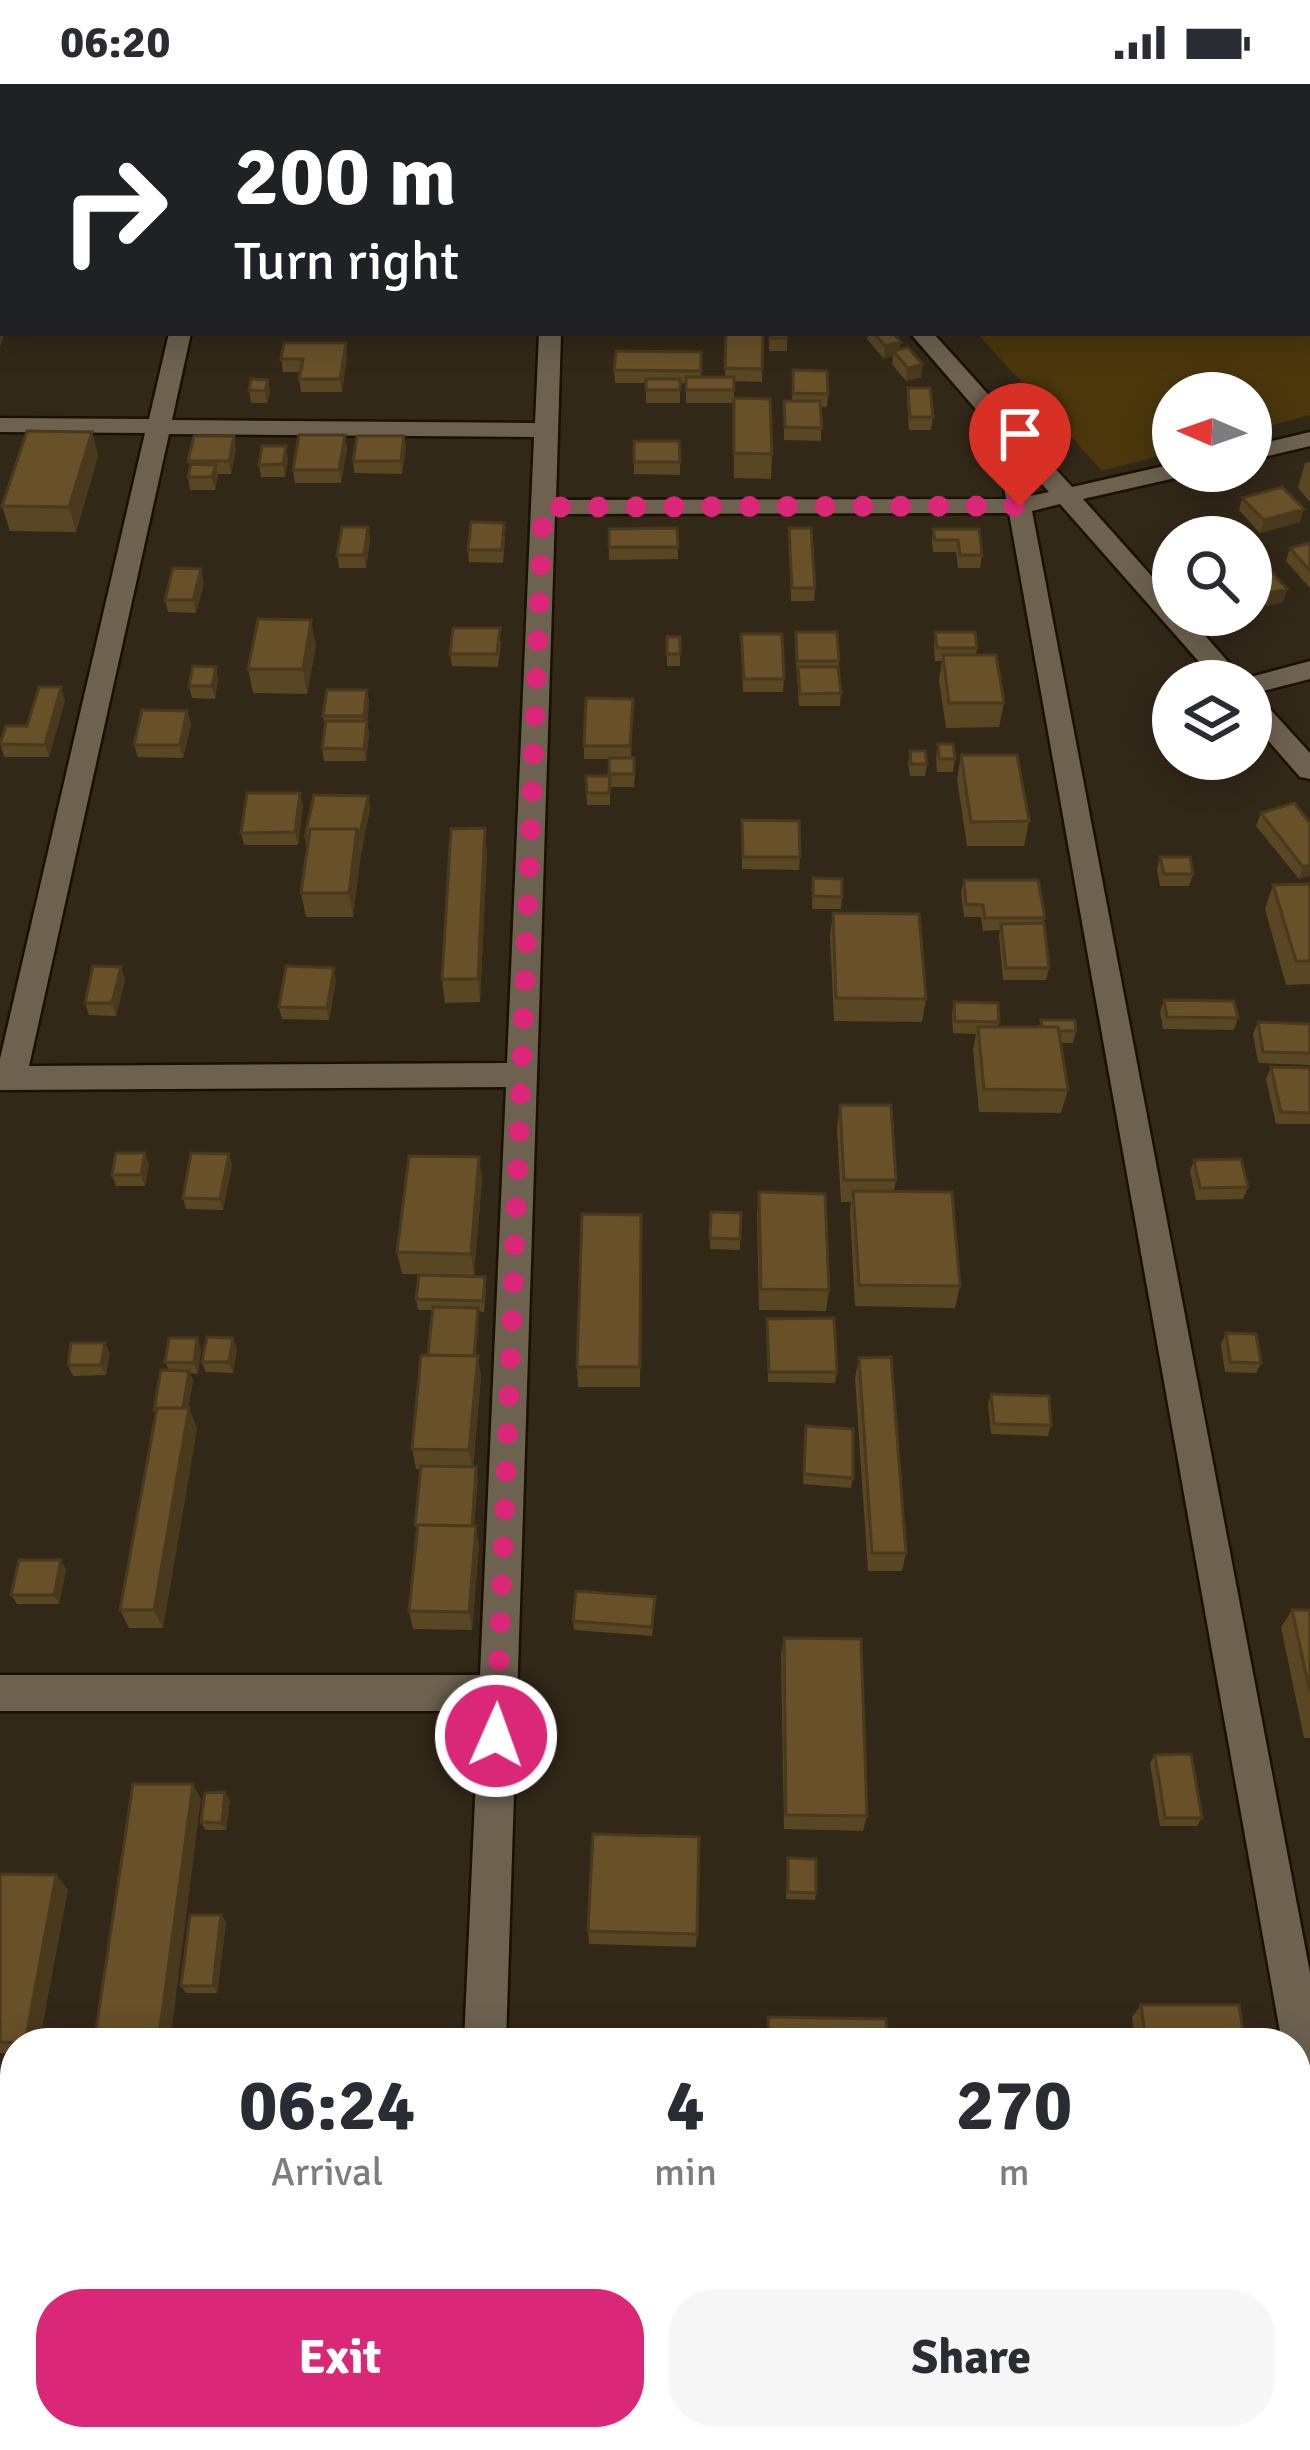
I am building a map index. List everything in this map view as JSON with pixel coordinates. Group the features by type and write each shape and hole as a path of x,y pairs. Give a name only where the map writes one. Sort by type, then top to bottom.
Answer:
{"street":[{"path":"179,336 5,1078 522,1075"},
{"path":"486,2028 550,336"},
{"path":"924,336 1212,660"},
{"path":"0,425 546,430"},
{"path":"1005,428 1300,2028"},
{"path":"1272,448 1310,439"},
{"path":"543,507 1020,506 1152,477"},
{"path":"1272,680 1310,670"},
{"path":"1272,727 1310,770"},
{"path":"0,1693 498,1693"}],"shaded area":[{"path":"980,336 1310,336 1310,415 1272,425 1272,372 1152,372 1152,458 1102,471"}],"building":[{"path":"726,336 763,336 762,369 725,368"},
{"path":"877,336 896,336 901,342 885,346"},
{"path":"284,343 346,343 340,379 299,379 303,359 281,359"},
{"path":"908,347 922,364 908,368 893,351"},
{"path":"616,351 701,352 701,371 614,370"},
{"path":"793,370 827,371 828,394 793,393"},
{"path":"686,377 734,377 734,390 686,390"},
{"path":"251,379 268,380 265,391 249,390"},
{"path":"646,379 680,379 680,390 646,390"},
{"path":"908,388 930,388 933,417 910,417"},
{"path":"734,398 770,399 772,454 734,453"},
{"path":"784,401 820,401 822,428 785,427"},
{"path":"27,431 92,432 69,507 2,506"},
{"path":"299,435 345,435 339,470 293,470"},
{"path":"194,436 234,436 229,461 188,461"},
{"path":"357,436 404,436 401,461 353,461"},
{"path":"634,441 679,441 680,462 634,462"},
{"path":"262,446 286,446 283,464 259,465"},
{"path":"191,464 216,465 212,477 188,477"},
{"path":"1282,487 1304,509 1272,518 1260,516 1242,498"},
{"path":"471,522 504,523 502,550 468,550"},
{"path":"342,527 368,527 364,555 337,555"},
{"path":"677,528 678,547 609,547 609,529"},
{"path":"789,528 811,528 815,588 792,588"},
{"path":"933,529 979,529 982,555 960,555 958,540 935,540"},
{"path":"1310,543 1310,571 1290,548"},
{"path":"173,568 201,569 193,600 165,600"},
{"path":"1272,572 1287,589 1272,593"},
{"path":"258,619 311,620 303,669 248,669"},
{"path":"453,628 500,628 497,654 450,654"},
{"path":"796,632 837,632 839,661 797,661"},
{"path":"935,632 975,632 977,648 937,648"},
{"path":"741,634 782,634 784,679 744,679"},
{"path":"667,637 680,637 680,654 667,654"},
{"path":"943,655 996,655 1004,703 949,703"},
{"path":"193,666 216,667 212,686 189,686"},
{"path":"798,667 838,667 841,693 800,694"},
{"path":"39,687 61,687 45,745 0,744 6,726 27,726"},
{"path":"327,690 367,690 364,716 323,716"},
{"path":"586,698 633,699 630,746 584,746"},
{"path":"142,710 187,711 180,745 134,745"},
{"path":"326,721 367,721 364,749 322,748"},
{"path":"938,744 953,744 955,759 939,759"},
{"path":"910,751 925,751 927,764 911,764"},
{"path":"961,755 1017,755 1029,821 971,822"},
{"path":"609,758 634,758 634,774 609,774"},
{"path":"586,776 610,776 609,793 587,793"},
{"path":"247,793 300,793 295,832 241,833"},
{"path":"314,795 368,796 359,839 357,829 310,829 305,837"},
{"path":"1294,803 1310,823 1310,865 1303,867 1261,813"},
{"path":"742,820 799,821 800,857 743,857"},
{"path":"485,828 478,979 442,979 451,829"},
{"path":"310,829 357,829 349,893 301,893"},
{"path":"1160,857 1190,857 1193,874 1164,874"},
{"path":"813,878 842,879 842,897 813,896"},
{"path":"964,880 1038,880 1045,918 985,918 983,905 966,904"},
{"path":"1310,884 1310,961 1296,961 1273,885"},
{"path":"833,913 919,914 926,999 836,998"},
{"path":"1044,923 1049,968 1006,968 1001,924"},
{"path":"93,966 121,967 112,1003 85,1003"},
{"path":"286,966 334,968 327,1008 279,1007"},
{"path":"1164,1000 1234,1001 1238,1018 1167,1017"},
{"path":"954,1002 998,1003 999,1022 955,1021"},
{"path":"1041,1020 1075,1020 1076,1031 1042,1027"},
{"path":"1258,1022 1310,1024 1310,1053 1263,1052"},
{"path":"978,1027 1058,1027 1068,1090 984,1089"},
{"path":"1271,1067 1310,1068 1310,1113 1281,1112"},
{"path":"840,1105 891,1105 896,1180 844,1180"},
{"path":"116,1153 145,1153 141,1175 112,1175"},
{"path":"191,1153 229,1154 220,1199 183,1198"},
{"path":"409,1156 479,1157 471,1254 397,1252"},
{"path":"1241,1159 1248,1187 1200,1188 1194,1160"},
{"path":"853,1191 952,1192 960,1286 859,1285"},
{"path":"759,1192 825,1194 829,1290 761,1289"},
{"path":"711,1212 741,1213 740,1239 710,1238"},
{"path":"582,1214 641,1215 640,1367 577,1367"},
{"path":"419,1275 485,1277 483,1301 416,1299"},
{"path":"433,1307 478,1308 474,1356 428,1355"},
{"path":"834,1318 837,1372 769,1372 767,1319"},
{"path":"1226,1333 1256,1334 1261,1363 1230,1362"},
{"path":"207,1337 233,1338 229,1362 202,1362"},
{"path":"169,1338 197,1338 194,1363 165,1362"},
{"path":"71,1343 105,1343 101,1365 68,1365"},
{"path":"421,1355 478,1356 469,1450 412,1449"},
{"path":"891,1357 906,1553 872,1553 859,1358"},
{"path":"161,1370 189,1371 183,1408 154,1410"},
{"path":"991,1394 1049,1396 1051,1425 994,1424"},
{"path":"157,1408 189,1408 154,1610 120,1610"},
{"path":"806,1426 853,1429 853,1478 804,1474"},
{"path":"421,1466 476,1467 472,1526 415,1525"},
{"path":"418,1525 476,1526 469,1612 409,1611"},
{"path":"19,1560 61,1560 54,1595 11,1595"},
{"path":"576,1591 655,1597 652,1627 573,1621"},
{"path":"1292,1610 1310,1610 1310,1692"},
{"path":"784,1638 861,1639 867,1816 786,1815"},
{"path":"1191,1754 1202,1818 1165,1818 1155,1755"},
{"path":"133,1784 193,1784 160,2028 96,2028"},
{"path":"225,1792 222,1823 201,1822 205,1793"},
{"path":"593,1834 699,1837 697,1934 588,1931"},
{"path":"788,1858 816,1859 816,1893 788,1892"},
{"path":"0,1874 56,1875 28,2028 0,2028"},
{"path":"190,1915 221,1915 213,1986 181,1986"},
{"path":"1141,2005 1239,2005 1243,2028 1144,2028"},
{"path":"768,2017 886,2019 887,2028 768,2028"}],"route":[{"path":"496,1736 543,507 1020,506"}]}
